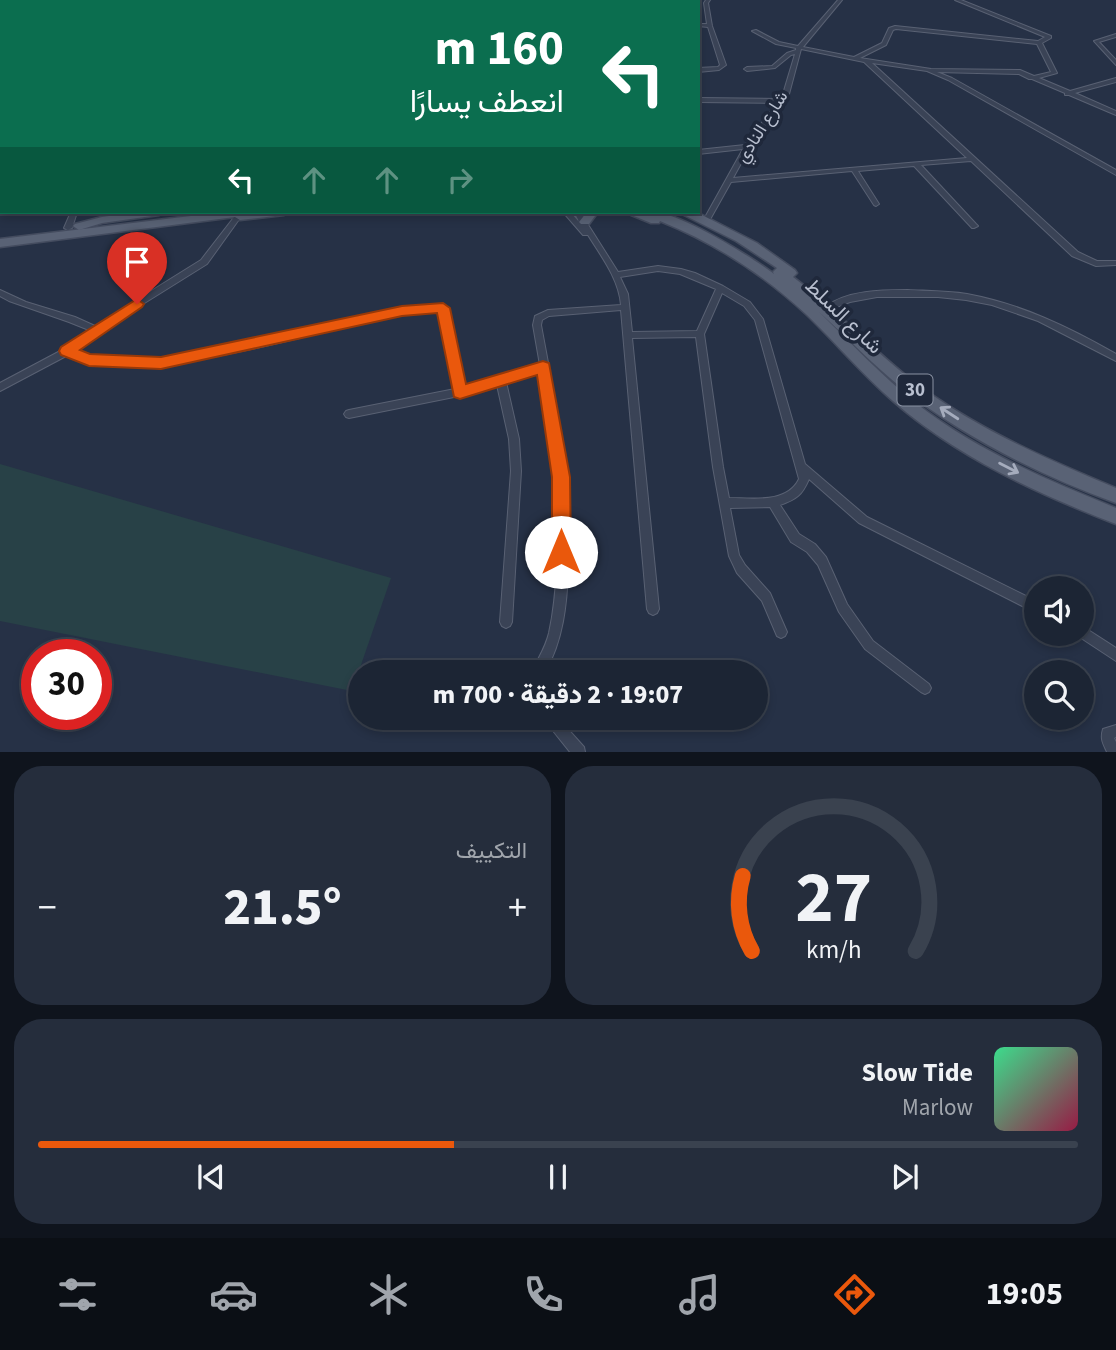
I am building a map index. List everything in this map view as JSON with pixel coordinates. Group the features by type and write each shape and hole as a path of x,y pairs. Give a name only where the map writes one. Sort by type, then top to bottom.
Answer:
{"main road":[{"path":"74,227 136,214"},
{"path":"0,237 175,214"},
{"path":"0,243 117,229 159,228 244,214"},
{"path":"635,214 672,228 727,257 758,277 821,331 843,343"},
{"name":"شارع السلط","path":"661,214 681,217 724,237 764,262 831,311 896,375 956,418 1035,461 1116,496"},
{"path":"681,217 706,220 785,267 831,311"},
{"name":"شارع السلط","path":"681,217 797,299 901,400 950,435 1022,475 1116,516"}],"street":[{"name":"شارع النادي","path":"706,220 747,147 782,101 798,50 840,0"},
{"path":"855,58 884,44 891,29 895,27 1039,43 1049,36 957,0"},
{"path":"700,70 719,68 723,65 710,26 707,2"},
{"path":"700,25 710,26"},
{"path":"754,32 798,50 866,61 928,70 1011,70 1116,113"},
{"path":"1116,35 1096,41 1116,63"},
{"path":"1031,78 1054,73 1039,43"},
{"path":"747,69 773,67 798,50"},
{"path":"866,61 1080,258 1096,264 1116,262"},
{"path":"928,70 950,79 1116,173"},
{"path":"1067,94 1116,80"},
{"path":"700,100 782,101"},
{"path":"700,152 747,147"},
{"path":"730,180 917,166 973,159"},
{"path":"917,166 974,226"},
{"path":"855,171 876,204"},
{"path":"74,214 74,227"},
{"path":"0,387 67,351 94,330 204,262 244,214"},
{"path":"568,214 597,245 617,275 626,307 653,609"},
{"path":"588,217 597,245"},
{"path":"617,275 647,268 670,267 693,274 747,304 759,320 803,467 802,487 796,494 772,501 725,503"},
{"path":"720,288 700,334 734,556 741,569 766,597 781,632"},
{"path":"831,311 863,293 940,292 962,295 1038,317 1083,338 1116,358"},
{"path":"0,293 94,330"},
{"path":"67,351 89,360 161,363 402,311 440,307 446,316 460,392"},
{"path":"545,660 552,648 562,577 561,477 537,325 542,315 626,307"},
{"path":"627,335 700,334"},
{"path":"349,414 460,392 543,367"},
{"path":"501,381 514,439 516,471 506,622"},
{"path":"803,467 863,520 1024,601"},
{"path":"772,501 796,538 811,548 822,561 843,608 869,645 925,688"},
{"path":"1094,640 1116,655"},
{"path":"561,730 579,751"},
{"path":"1114,751 1107,738 1108,734 1116,731"}],"green space":[{"path":"0,464 391,578 363,660 348,660 348,690 112,643 112,639 91,639 0,621"}],"route":[{"path":"137,304 94,330 67,351 89,360 132,364 161,363 412,309 443,308 460,392 543,367 561,477 561,552"}]}
